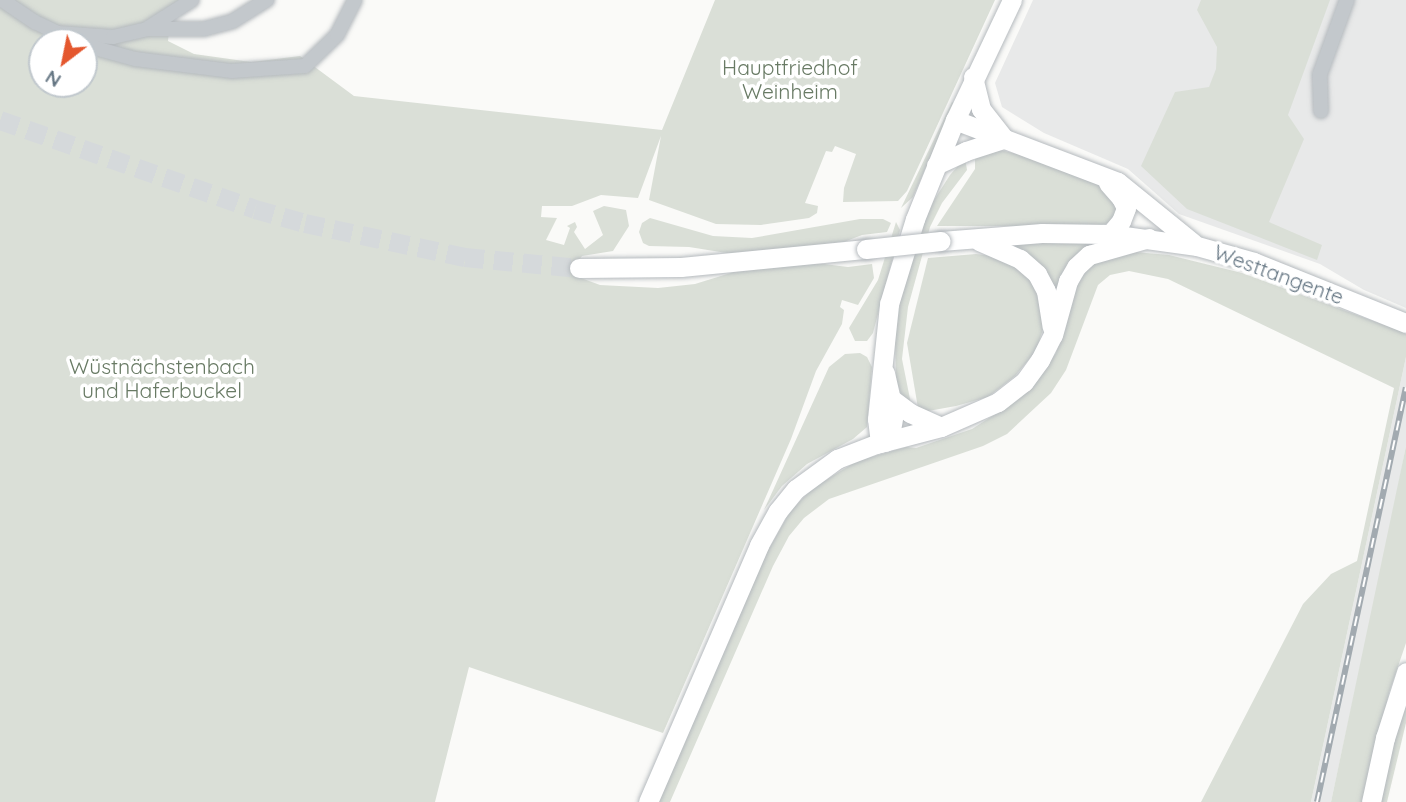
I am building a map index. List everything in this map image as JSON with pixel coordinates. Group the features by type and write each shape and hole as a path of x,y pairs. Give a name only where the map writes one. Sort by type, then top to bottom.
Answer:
{"main road":[{"path":"882,442 877,419 889,304 915,219 936,165 973,77 1012,0"},
{"path":"973,77 981,109 1004,139"},
{"path":"955,120 1126,187 1158,217 1197,246"},
{"path":"936,165 966,151 1004,139"},
{"path":"1099,175 1121,198 1126,208 1121,222 1110,234"},
{"name":"Westtangente","path":"579,268 681,267 1042,233 1110,234 1197,246 1254,262 1406,323"},
{"path":"648,802 754,556 778,511 815,472 837,459 882,442 941,426 998,402 1024,382 1053,335 1068,281 1076,267 1089,255 1149,238"},
{"path":"972,239 1020,259 1038,274 1051,309 1053,335"},
{"path":"882,442 894,421 893,400 883,366"},
{"path":"893,400 910,412 941,426"},
{"path":"1371,802 1385,738 1406,672"}],"street":[{"path":"2,0 50,28"},
{"path":"146,29 192,0"},
{"path":"98,36 113,37 146,29 204,29 233,21 267,0"},
{"path":"98,49 135,59 232,71 305,66 337,35 355,0"},
{"path":"1321,111 1320,74 1347,0"}],"shaded area":[{"path":"1033,0 1406,0 1406,308 1364,290 1320,264 1179,214 1128,169 1044,133 1002,107 995,83"},
{"path":"1406,357 1406,446 1387,543 1331,802 1311,802"}],"green space":[{"path":"0,0 179,0 171,13 168,41 194,54 251,62 300,56 354,96 662,130 715,0 995,0 907,191 898,201 843,202 844,188 856,154 835,146 832,152 826,151 805,203 818,206 817,213 809,218 761,225 716,224 649,200 661,136 638,198 601,195 572,206 542,206 541,217 557,218 546,240 564,245 570,228 567,226 575,222 577,227 574,232 585,249 603,235 593,211 604,206 626,210 629,226 613,251 582,256 579,260 581,278 600,285 658,288 695,284 737,271 816,263 848,267 872,264 874,278 858,305 842,300 842,324 816,371 791,439 663,733 469,667 435,802 0,802"},
{"path":"1201,0 1330,0 1288,115 1304,139 1269,222 1322,245 1317,260 1187,209 1141,166 1175,92 1209,87 1216,69 1217,47 1197,10"},
{"path":"952,102 954,103 913,197 901,208"},
{"path":"996,149 1025,156 1099,182 1119,204 1111,222 1099,226 937,226 975,169 975,152"},
{"path":"965,158 967,170 942,203 930,227 908,307 902,359 911,404 902,397 896,380 895,340 901,295 929,208 950,175"},
{"path":"650,218 713,236 752,238 860,219 883,219 891,223 887,232 862,235 844,242 733,254 689,247 649,246 643,243 639,232 642,223"},
{"path":"896,222 900,230 873,333 867,341 855,341 849,328 878,280"},
{"path":"1118,242 1054,295 998,244"},
{"path":"1135,252 1169,255 1242,273 1406,333 1406,357 1311,802 1201,802 1303,604 1331,574 1357,561 1394,388 1168,279 1129,271 1110,275 1098,285 1066,370 1051,393 1007,434 983,446 829,499 804,518 789,536 773,566 670,802 657,802 746,589 791,510 813,488 857,461 906,447 916,448 972,429 1005,408 1033,384 1056,353 1075,281 1098,256"},
{"path":"976,254 1000,257 1032,278 1043,298 1043,329 1036,351 1015,376 988,397 928,411 918,408 907,343 928,258"},
{"path":"860,353 867,357 872,367 867,427 853,439 807,464 782,486 764,510 829,367 845,354"},
{"path":"1406,446 1406,643 1389,693 1365,802 1331,802"},
{"path":"1406,696 1406,723 1387,802 1379,802"}],"tunnel":[{"path":"0,120 255,209 305,223 465,257 579,268"}],"railway":[{"path":"1317,802 1406,387"}],"park label":[{"name":"Hauptfriedhof Weinheim","path":"790,79"},
{"name":"Wüstnächstenbach und Haferbuckel","path":"162,378"}]}
